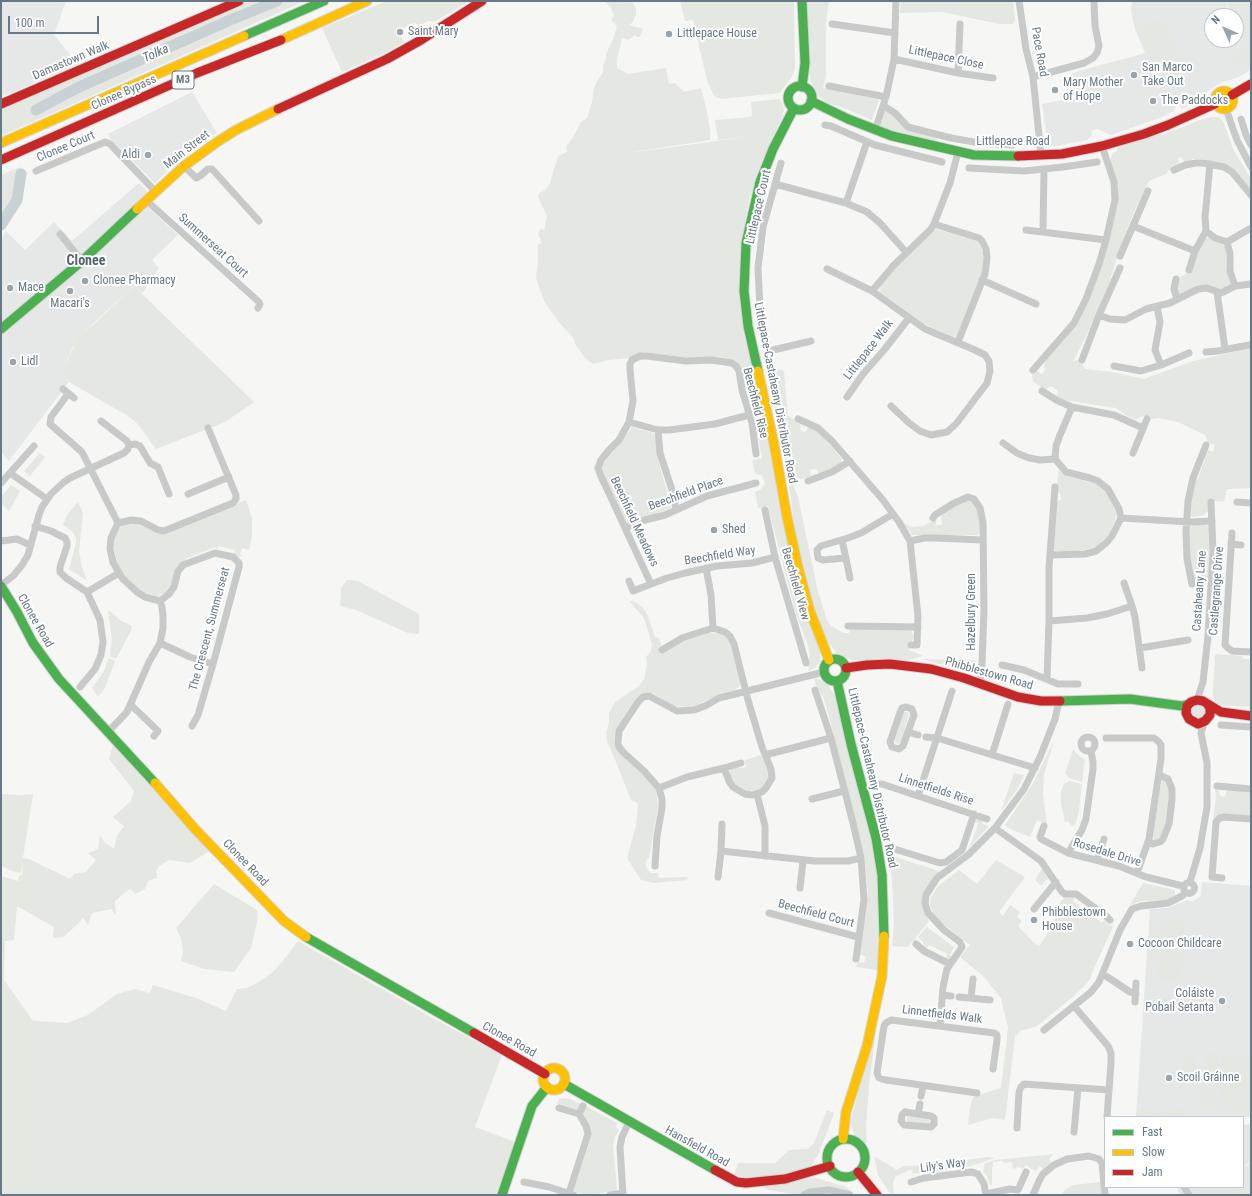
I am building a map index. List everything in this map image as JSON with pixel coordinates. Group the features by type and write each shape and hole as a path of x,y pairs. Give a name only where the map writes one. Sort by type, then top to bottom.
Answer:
{"main road":[{"name":"Damastown Walk","path":"1,104 239,1"},
{"name":"Clonee Bypass","path":"1,143 324,1"},
{"name":"Clonee Bypass","path":"1,160 367,1"},
{"name":"Main Street","path":"1,329 82,261 184,166 217,142 247,124 362,71 421,40 482,1"},
{"path":"802,1 805,63 802,87"},
{"path":"1232,95 1251,84"},
{"path":"802,87 809,91 812,97 810,104 805,109 798,110 790,103 789,96 792,89 802,87"},
{"path":"1220,91 1227,91 1232,95 1232,104 1226,109 1221,109 1215,104 1216,95 1220,91"},
{"name":"Littlepace Road","path":"811,101 848,119 892,136 958,152 995,156 1062,154 1102,146 1168,126 1215,104"},
{"name":"Littlepace-Castaheany Distributor Road","path":"794,108 773,149 760,182 747,236 744,291 748,326 774,444 798,567 810,611 829,660"},
{"name":"Clonee Road","path":"1,585 41,656 59,679 141,767 195,829 284,921 302,935 545,1074"},
{"path":"840,659 845,664 846,671 844,678 837,681 830,680 828,678 824,672 825,665 829,660 840,659"},
{"name":"Phibblestown Road","path":"846,668 875,664 931,669 1018,697 1041,701 1130,699 1174,706 1182,706 1200,702"},
{"name":"Littlepace-Castaheany Distributor Road","path":"837,681 851,744 876,838 882,875 884,926 882,976 867,1046 847,1108 843,1139"},
{"path":"1200,702 1221,712 1251,716"},
{"path":"1200,702 1186,710 1189,719 1198,724 1207,720 1231,714"},
{"path":"1200,702 1210,711 1207,720"},
{"name":"Phibblestown Road","path":"1174,706 1189,719"},
{"path":"552,1069 558,1069 564,1075 564,1084 557,1090 547,1087 544,1080 545,1074 552,1069"},
{"name":"Hansfield Road","path":"564,1084 737,1182 769,1182 830,1166"},
{"path":"502,1195 532,1106 547,1087"},
{"path":"843,1139 855,1141 863,1149 865,1159 864,1164 858,1172 848,1176 842,1176 837,1174 830,1166 828,1160 830,1149 837,1141 843,1139"},
{"path":"858,1172 877,1195"}],"street":[{"path":"874,130 884,106 894,59 896,1"},
{"name":"Pace Road","path":"1019,1 1026,49 1033,77 1041,155"},
{"path":"1033,77 1084,63 1093,58 1097,53 1099,46 1095,26 1094,1"},
{"path":"832,24 895,33"},
{"path":"958,73 960,24"},
{"name":"Littlepace Close","path":"894,59 958,73 993,78"},
{"path":"829,86 886,98"},
{"path":"884,106 895,113 908,127 951,138 980,143 1007,143"},
{"path":"1226,109 1237,140 1251,167"},
{"path":"1241,119 1251,145"},
{"path":"825,125 831,126 866,142 934,164 942,162"},
{"name":"Clonee Court","path":"36,171 105,142 110,144 156,192"},
{"path":"846,203 866,142"},
{"path":"1033,370 1067,332 1078,317 1090,289 1106,240 1114,206 1115,188 1102,146"},
{"path":"872,291 906,252 931,229 950,183 958,152"},
{"path":"973,171 1011,171 1089,167 1097,162"},
{"name":"Littlepace Court","path":"771,363 760,308 758,268 763,227 781,163"},
{"path":"1174,170 1191,164 1203,163 1224,167 1232,172 1251,195"},
{"path":"1188,270 1195,251 1206,231 1205,221 1210,164"},
{"path":"184,166 196,178 208,169 212,169 258,221"},
{"path":"1043,231 1044,169"},
{"path":"775,184 846,203 874,216 906,252"},
{"path":"1120,256 1148,191"},
{"name":"Summerseat Court","path":"146,201 259,302 260,304 258,308"},
{"path":"934,224 975,237 982,241 986,249 987,258 982,280 958,342"},
{"path":"1133,226 1195,251"},
{"path":"1206,231 1215,238 1227,242 1251,228"},
{"path":"1026,230 1106,240"},
{"path":"60,234 82,261"},
{"path":"1227,242 1230,254 1230,271 1235,286"},
{"path":"1082,360 1099,315 1120,268"},
{"path":"827,269 872,291 925,329 985,355 989,361 990,371 987,383 951,429 943,433 926,434 915,428 891,406"},
{"path":"1176,279 1174,289 1176,299"},
{"path":"982,280 1036,304"},
{"path":"1099,315 1110,319 1125,320 1146,309 1170,303 1202,288 1209,288 1217,292 1221,292 1235,286 1251,284"},
{"path":"1217,292 1225,349"},
{"path":"1157,306 1160,322 1156,350 1161,365"},
{"name":"Littlepace Walk","path":"847,397 862,375 885,349 909,318"},
{"path":"769,351 811,341"},
{"path":"1206,352 1249,345"},
{"path":"1114,366 1141,371 1161,365 1189,353"},
{"name":"Beechfield Rise","path":"632,360 640,356 646,356 686,361 712,360 732,363 736,366 739,372 742,390 752,423 756,454"},
{"name":"Beechfield Meadows","path":"632,360 630,370 633,401 629,422 619,440 601,460 598,468 602,480 651,584"},
{"path":"1042,391 1058,401 1072,407 1114,415 1144,428"},
{"path":"69,394 51,417 50,424 80,450 118,522"},
{"path":"1050,555 1085,554 1096,551 1112,536 1120,518 1119,509 1108,489 1098,481 1066,472 1055,459 1056,446 1072,407"},
{"path":"629,422 658,430 691,428 715,424 750,415"},
{"path":"798,419 822,431 850,461 875,490 893,514 910,541 918,612 917,645 911,645"},
{"path":"1134,453 1147,419"},
{"path":"102,421 127,441 129,445"},
{"path":"118,522 131,520 141,521 158,530 164,531 233,503 236,499 236,495 208,428"},
{"path":"658,430 660,453 672,490 676,510"},
{"path":"1003,443 1017,453 1029,458 1040,460 1055,459"},
{"path":"1,585 19,570 28,554 35,526 42,506 47,499 64,482 90,468 124,453 129,445 135,444 140,446 150,463 158,467 169,494"},
{"path":"1192,584 1187,559 1186,522 1190,490 1206,445"},
{"path":"1,483 34,446"},
{"path":"808,481 832,472 850,461"},
{"path":"10,473 47,499"},
{"path":"188,494 229,477"},
{"name":"Beechfield Place","path":"625,528 676,510 707,496 756,482"},
{"path":"1046,679 1050,621 1049,568 1057,497 1055,487"},
{"name":"Hazelbury Green","path":"934,518 935,515 954,503 968,497 972,498 978,505 981,512 983,523 984,611 980,684"},
{"name":"Castaheany Lane","path":"1200,702 1208,636 1213,558 1211,502"},
{"path":"1237,502 1251,503"},
{"name":"Beechfield View","path":"765,510 775,557 806,663"},
{"path":"845,558 824,560 818,558 818,548 861,533 893,514"},
{"path":"1120,518 1212,522"},
{"path":"108,732 127,712 149,662 160,643 163,628 162,607 160,601 145,597 136,592 123,579 114,562 110,549 110,542 112,533 118,522"},
{"path":"35,526 51,531 65,538 67,546 60,567 60,572 66,578 87,592 100,620 103,642 100,654 95,669 80,687"},
{"name":"Castlegrange Drive","path":"1232,534 1225,645 1232,651 1251,652"},
{"path":"910,541 928,538 982,540"},
{"path":"1,541 16,539 30,545"},
{"path":"842,540 850,578"},
{"path":"1231,544 1241,545"},
{"name":"The Crescent, Summerseat","path":"160,601 169,594 174,587 178,571 183,565 215,553 233,557 237,560 239,567 213,664 198,715 192,726"},
{"name":"Beechfield Way","path":"629,581 633,591 667,578 706,568 752,563 775,557"},
{"path":"706,568 711,595 713,628"},
{"path":"87,592 119,573"},
{"path":"1124,582 1135,617 1142,668"},
{"path":"1050,621 1087,618 1107,614 1132,606"},
{"path":"848,626 918,627"},
{"path":"662,650 667,643 713,628 725,632 730,636 734,644 746,692 765,755 771,769 772,778 766,788 757,794 745,794 733,786 729,781 724,768"},
{"path":"1140,648 1188,640"},
{"path":"160,643 190,657 213,664"},
{"path":"1002,666 1017,667 1061,684 1078,684"},
{"path":"655,866 657,836 662,808 662,798 659,788 650,777 619,747 619,731 638,702 643,697 649,696 677,711 688,710 705,706 719,698 824,672"},
{"path":"815,690 831,738 861,858 864,899 856,959"},
{"path":"918,796 952,691"},
{"path":"940,1026 945,978 950,964 961,949 962,944 944,930 928,913 925,903 926,895 937,878 968,855 995,828 1024,789 1035,768 1055,719 1060,701"},
{"path":"992,755 1008,704"},
{"path":"130,705 158,731 154,736"},
{"path":"906,707 912,709 914,712 908,732 902,748 899,749 891,745 890,742 901,710 906,707"},
{"path":"1189,719 1202,733"},
{"path":"1044,1030 1091,992 1099,982 1120,930 1132,909 1141,906 1168,903 1182,896 1203,834 1207,807 1207,763 1202,733 1207,720"},
{"path":"1221,725 1251,727"},
{"path":"908,732 918,735"},
{"path":"926,737 937,738 1035,768"},
{"path":"765,755 831,738"},
{"path":"1106,738 1156,739 1161,745 1149,842 1137,873"},
{"path":"1068,853 1082,830 1086,819 1093,770 1091,751"},
{"path":"659,788 688,777 741,762"},
{"path":"1149,842 1156,844 1163,839 1170,818 1172,799 1171,785 1168,779 1158,775"},
{"name":"Linnetfields Rise","path":"877,784 882,784 987,819"},
{"path":"1222,795 1220,786 1251,789"},
{"path":"812,799 844,791"},
{"path":"757,794 765,826 765,856"},
{"path":"891,848 940,863 946,862 962,850 974,814"},
{"path":"1222,878 1212,877 1216,822 1220,818 1224,817 1251,819"},
{"path":"718,877 722,824"},
{"name":"Rosedale Drive","path":"1044,826 1040,839 1068,853 1097,860 1186,887"},
{"path":"995,828 1042,861 1062,892 1065,894 1076,894 1110,920"},
{"path":"1097,860 1104,840"},
{"path":"721,851 803,861 848,861 861,858"},
{"path":"800,888 803,861"},
{"path":"1034,909 1056,882"},
{"name":"Beechfield Court","path":"769,913 858,937"},
{"path":"916,944 924,951 950,964"},
{"path":"1103,974 1130,992 1136,994"},
{"path":"971,998 973,979"},
{"path":"1135,1002 1136,983"},
{"path":"943,995 951,996"},
{"path":"959,997 990,1000"},
{"path":"1074,1006 1109,1048 1112,1058 1107,1116"},
{"name":"Linnetfields Walk","path":"977,1093 886,1080 878,1076 884,1026 891,1020 994,1032 997,1035 997,1040 993,1069"},
{"path":"1017,1128 1019,1092 1022,1085 1048,1085 1109,1090"},
{"path":"921,1096 923,1086"},
{"path":"1074,1132 1078,1088"},
{"path":"918,1114 920,1104"},
{"path":"579,1114 583,1106"},
{"path":"524,1182 549,1187 572,1194 588,1134 586,1126 579,1114 559,1108"},
{"path":"610,1195 623,1194 620,1147 622,1136 630,1122"},
{"path":"1032,1195 1035,1187 1044,1174 1054,1165 1067,1159 1089,1156 1095,1157 1102,1163 1104,1172"},
{"name":"Lily's Way","path":"912,1182 924,1178 971,1172 978,1174 984,1184 986,1194"},
{"path":"986,1194 1010,1189 1018,1192 1026,1172"},
{"path":"804,1195 810,1192 829,1190 850,1195"}],"shaded area":[{"path":"1,1 66,1 54,35 78,64 1,97"},
{"path":"250,1 305,1 1,136 1,109"},
{"path":"387,1 470,1 434,22 428,21 420,25 413,23 398,31 404,42 389,51 342,72 322,28"},
{"path":"604,1 627,1 633,3 636,8 636,14 633,22 629,25 643,29 640,37 635,35 628,40 622,38 617,59 617,68 628,74 666,68 669,84 675,83 684,92 701,88 710,129 710,140 628,153 747,137 718,140 715,120 751,117 751,102 779,99 784,109 782,117 759,168 749,201 740,249 739,296 744,336 760,396 779,502 793,565 820,651 820,661 815,668 809,671 808,664 810,654 795,611 768,506 758,508 755,492 760,490 765,484 762,475 755,474 752,460 762,458 748,387 744,388 739,364 736,361 721,357 690,358 645,352 636,354 629,358 609,360 593,364 585,358 575,344 574,339 545,303 536,278 538,245 542,242 538,234 541,228 544,230 547,216 538,197 539,193 544,191 550,183 558,156 567,152 566,146 572,139 581,122 587,118 592,102 594,88 603,73 606,54 614,37 617,26 611,20 614,16 611,7"},
{"path":"680,1 794,1 795,68 792,77 780,93 721,99 714,96 707,80 693,20 685,21"},
{"path":"805,1 829,1 826,23 826,77 823,88 879,100 872,120 828,103 818,96 811,82 809,72"},
{"path":"901,1 1013,1 1015,20 1013,24 999,24 942,12 900,13"},
{"path":"1132,1 1226,1 1227,8 1204,8 1204,48 1244,48 1244,34 1251,34 1251,70 1237,78 1222,82 1209,90 1202,98 1182,109 1177,102 1174,111 1162,117 1111,135 1097,129 1091,131 1092,135 1087,140 1057,146 1048,145 1042,104 1079,97 1072,73 1145,53 1135,29 1131,11"},
{"path":"1227,1 1251,1 1251,34 1244,34 1244,8 1228,8"},
{"path":"1162,18 1180,57 1155,68 1138,29"},
{"path":"1251,47 1251,63 1239,68 1233,55"},
{"path":"192,92 217,133 191,148 155,183 110,139 108,134"},
{"path":"885,111 890,111 901,124 938,137 933,144 882,129 880,126"},
{"path":"1219,117 1223,121 1233,149 1251,179 1251,189 1249,189 1236,172 1204,159 1192,159 1191,162 1185,163 1181,157 1178,158 1178,165 1166,174 1149,181 1123,239 1109,283 1088,332 1073,362 1080,359 1085,369 1112,372 1144,379 1193,361 1251,348 1251,488 1227,489 1224,501 1208,502 1208,512 1204,515 1193,517 1189,515 1189,509 1196,479 1198,479 1208,450 1213,452 1215,445 1207,442 1205,435 1178,422 1158,418 1152,419 1142,416 1136,420 1127,416 1116,408 1064,400 1057,396 1058,391 1051,386 1046,389 1042,388 1033,381 1032,375 1037,371 1042,374 1045,370 1045,360 1077,324 1089,300 1106,249 1118,204 1117,185 1110,160 1113,153 1117,151 1117,147 1161,134 1162,135 1200,120"},
{"path":"20,167 15,201 1,223 1,175"},
{"path":"139,183 150,194 142,202 178,235 152,260 159,268 142,294 134,286 75,340 76,341 61,372 69,382 9,461 1,452 1,240 6,231 25,250 54,222 72,241"},
{"path":"936,229 975,240 979,243 984,255 982,274 956,337 922,323 879,291 880,287 899,264"},
{"path":"1205,238 1210,238 1226,247 1226,266 1230,284 1221,290 1204,285 1198,285 1182,295 1176,294 1179,278 1188,272"},
{"path":"134,286 254,402 225,422 156,449 136,422 69,382 61,372 74,347 76,341 75,339 94,324"},
{"path":"765,365 784,371 788,416 799,424 801,427 800,430 805,432 808,428 812,428 821,434 842,459 841,463 834,468 822,473 819,473 816,469 810,470 811,476 798,480 794,487 798,497 818,592 827,620 831,626 844,633 849,633 853,628 911,630 914,636 910,642 909,650 923,656 903,661 852,660 837,653 827,641 810,598 796,542 784,455"},
{"path":"632,427 653,433 655,436 660,467 671,505 670,508 656,514 627,523 623,519 602,470 602,466"},
{"path":"40,453 45,457 30,476 24,471"},
{"path":"1059,470 1064,475 1097,484 1110,498 1116,513 1115,520 1109,534 1098,546 1079,551 1054,550 1057,502 1061,499 1061,494 1057,492"},
{"path":"11,485 20,491 9,511 1,503 1,497"},
{"path":"246,500 252,518 252,536 249,550 242,548 240,554 243,555 239,557 234,554 235,550 219,546 217,550 215,547 185,559 185,561 176,567 171,587 165,593 157,596 142,592 129,582 119,567 114,551 114,537 124,524 139,523 158,534 163,534"},
{"path":"966,501 971,501 977,508 980,519 980,532 978,535 912,535 903,522 911,527 923,526 936,520 936,525 942,525 941,515 952,507"},
{"path":"78,502 83,513 79,551 82,567 87,581 69,569 76,538 72,531 63,525 67,515"},
{"path":"1193,525 1206,525 1209,527 1210,531 1208,583 1202,585 1194,579 1189,555 1189,528"},
{"path":"347,580 358,581 419,614 419,634 408,633 356,610 340,606 341,588"},
{"path":"630,602 637,603 643,608 648,616 655,637 659,638 661,644 660,655 681,642 709,633 721,634 726,637 729,640 740,681 739,687 734,690 720,694 693,707 673,706 653,693 648,693 634,701 615,733 614,742 617,748 655,787 658,807 651,849 649,857 645,862 647,869 651,873 658,873 659,878 688,877 687,880 654,883 641,880 627,858 636,826 638,805 636,802 631,800 607,741 606,732 609,723 609,713 615,702 639,686 644,679 647,665 646,657 651,651 652,644 644,618"},
{"path":"109,610 120,620 132,626 131,631 116,659 110,656 112,638 108,612"},
{"path":"1215,654 1242,656 1243,659 1251,659 1251,707 1220,705 1214,700"},
{"path":"109,658 115,661 105,688 98,697 92,688 104,671"},
{"path":"922,659 976,660 976,669 973,673 970,673"},
{"path":"814,678 826,682 836,697 868,823 878,875 881,919 877,970 856,967 858,962 864,963 866,957 859,954 868,894 865,861 830,720 823,697 816,686"},
{"path":"1195,705 1201,705 1205,709 1205,715 1201,719 1195,719 1191,715 1191,709"},
{"path":"904,712 908,712 909,715 901,742 898,744 895,742 895,739"},
{"path":"1054,741 1044,775 1043,795 1047,825 1037,820 1030,837 1008,828 1005,825 1032,785"},
{"path":"113,745 210,851 190,863 169,860 159,866 156,872 157,878 148,881 145,889 135,894 130,889 115,901 116,915 111,909 92,913 88,925 83,918 63,937 53,938 54,927 17,906 14,940 5,941 4,980 33,1021 67,1023 88,1015 117,994 135,989 150,993 153,985 196,998 226,1011 237,989 247,988 264,979 275,970 298,941 438,1021 502,1055 475,1127 515,1142 497,1195 1,1195 1,876 18,881 19,876 22,875 23,861 21,873 9,870 1,865 1,794 33,794 23,858 29,859 70,879 74,874 86,872 96,860 88,853 98,849 100,835 105,843 114,849 117,836 124,826 113,817 131,801 134,791 109,759"},
{"path":"1073,749 1079,756 1085,759 1082,782 1069,778 1065,774"},
{"path":"761,755 768,769 769,777 763,787 758,790 748,791 735,784 730,776 730,770 732,768 746,767 745,760"},
{"path":"1014,773 1024,775 1017,790 1001,811"},
{"path":"1163,780 1165,781 1169,790 1166,823 1163,832 1157,841 1154,841 1153,835 1161,783"},
{"path":"1069,781 1082,784 1079,810 1075,826 1071,825 1068,821 1065,822 1061,804 1061,791 1064,784"},
{"path":"1215,789 1219,791 1220,796 1225,797 1228,790 1251,792 1251,816 1213,822 1216,796"},
{"path":"981,819 983,824 989,826 970,847 978,823 974,822"},
{"path":"889,855 942,872 933,879 925,915 929,921 908,947 892,946 894,925"},
{"path":"996,860 1025,877 999,912 1003,916 1010,905 1020,912 1017,917 1022,921 1018,926 1034,943 1039,946 1052,926 1061,901 1064,898 1075,897 1073,901 1101,922 1105,919 1106,923 1113,927 1090,980 1074,996 1037,1026 1020,1031 1015,1037 1005,1120 993,1118 968,1125 973,1097 1001,1088 1008,1028 1001,998 983,976 960,957 970,945 934,916 930,905 931,898 938,886 959,870 977,884"},
{"path":"1042,868 1049,880 1047,879 1041,886 1036,879"},
{"name":"Coláiste Pobail Setanta","path":"1202,882 1251,886 1251,1117 1136,1116 1150,909 1167,908 1188,900 1192,902 1201,896"},
{"path":"1143,883 1175,890 1175,895 1166,900 1141,901 1130,905"},
{"path":"214,884 257,910 258,917 251,948 234,972 204,969 181,961 183,952 181,938 176,928"},
{"path":"1161,921 1184,922 1184,935 1160,933"},
{"path":"927,927 954,947 950,955 953,957 946,959 947,954 930,945 926,948 924,946 923,942 918,937"},
{"path":"1160,935 1184,937 1183,950 1159,949"},
{"path":"1159,951 1183,952 1182,966 1158,964"},
{"path":"1158,966 1181,968 1180,981 1157,980"},
{"path":"1153,998 1170,1000 1170,1010 1148,1008 1149,1003"},
{"path":"874,1030 876,1030 869,1085 866,1127 867,1142 865,1145 855,1136 850,1123"},
{"path":"1205,1053 1218,1054 1216,1080 1203,1079"},
{"path":"1222,1056 1251,1058 1250,1113 1218,1111"},
{"path":"1182,1057 1196,1057 1194,1083 1181,1082"},
{"path":"1203,1081 1216,1081 1215,1107 1201,1106"},
{"path":"565,1098 581,1104 578,1109 574,1110 557,1104 559,1099"},
{"path":"586,1106 617,1123 616,1127 619,1130 613,1145 617,1190 593,1195 585,1195 576,1192 574,1189 590,1140 590,1134 583,1113"},
{"path":"1189,1108 1190,1116 1164,1116 1163,1113 1163,1116 1137,1116 1138,1110 1163,1112"},
{"path":"827,1110 834,1113 819,1153 810,1167 799,1172 756,1179 734,1175 738,1163 775,1163 789,1150 808,1149 814,1143"},
{"path":"909,1116 929,1119 930,1122 929,1124 909,1123 906,1119"},
{"path":"1251,1124 1251,1161 1244,1166 1244,1125"},
{"path":"1054,1154 1049,1159 1051,1163 1043,1169 1040,1166 1035,1171 1026,1165 1023,1169 1019,1167 1013,1169 1012,1162 993,1162 992,1185 990,1185 987,1176 983,1171 985,1163 995,1160"},
{"path":"874,1156 897,1170 903,1166 930,1165 987,1157 995,1158 971,1166 913,1174 912,1170 909,1170 895,1177 893,1184 894,1195 891,1195 878,1175"},
{"path":"1251,1162 1251,1195 1180,1195 1178,1192 1177,1188 1244,1188 1244,1167"},
{"path":"815,1178 844,1186 852,1191 851,1193 810,1191 797,1195 765,1189 766,1184"},
{"path":"1101,1182 1102,1195 1061,1195 1065,1190 1073,1185"}],"waterway":[{"name":"Tolka","path":"36,110 77,88 228,21 277,1"},
{"name":"Tolka","path":"1,225 17,200 21,174"}],"traffic: fast":[{"path":"244,36 324,1"},
{"path":"802,1 805,63 802,87"},
{"path":"800,86 808,90 812,98 808,106 800,110 792,106 788,98 792,90 800,86"},
{"path":"811,101 848,119 892,136 974,155 1018,156"},
{"path":"758,371 748,326 744,291 746,243 760,182 773,149 794,108"},
{"path":"1,329 82,261 137,209"},
{"path":"1,586 17,612 33,643 59,679 155,783"},
{"path":"835,659 843,662 846,670 843,678 835,681 827,678 824,670 827,662 835,659"},
{"path":"837,681 851,744 876,838 882,875 884,936"},
{"path":"1060,701 1130,699 1182,706 1189,704"},
{"path":"306,937 474,1033"},
{"path":"564,1084 715,1170"},
{"path":"502,1195 532,1106 547,1087"},
{"path":"846,1139 859,1145 865,1158 859,1171 846,1177 833,1171 827,1158 833,1145 846,1139"}],"traffic: slow":[{"path":"281,40 367,1"},
{"path":"1,143 244,36"},
{"path":"1220,91 1228,91 1233,96 1233,100 1231,107 1228,109 1220,109 1215,104 1215,96 1220,91"},
{"path":"137,209 184,166 217,142 236,130 278,109"},
{"path":"758,371 798,567 810,611 829,660"},
{"path":"155,783 195,829 284,921 306,937"},
{"path":"843,1139 846,1112 867,1046 882,976 884,936"},
{"path":"554,1068 562,1071 565,1079 562,1087 554,1090 546,1087 543,1079 546,1071 554,1068"}],"traffic: jam":[{"path":"1,104 239,1"},
{"path":"278,109 387,59 421,40 482,1"},
{"path":"1,160 197,73 281,40"},
{"path":"1232,95 1251,84"},
{"path":"1018,156 1062,154 1102,146 1144,134 1215,104"},
{"path":"846,668 890,664 931,669 964,678 1018,697 1041,701 1060,701"},
{"path":"1208,705 1210,708 1210,715 1205,721 1198,724 1189,719 1186,713 1187,706 1191,702 1197,700 1203,701 1221,712 1251,716"},
{"path":"474,1033 545,1074"},
{"path":"715,1170 737,1182 746,1183 785,1179 830,1166"},
{"path":"858,1172 877,1195"}],"place":[{"name":"Saint Mary","path":"400,32"},
{"name":"Littlepace House","path":"669,34"},
{"name":"San Marco Take Out","path":"1134,75"},
{"name":"Mary Mother of Hope","path":"1055,90"},
{"name":"The Paddocks","path":"1153,101"},
{"name":"Aldi","path":"148,155"},
{"name":"Clonee Pharmacy","path":"85,281"},
{"name":"Mace","path":"10,288"},
{"name":"Macari's","path":"70,291"},
{"name":"Lidl","path":"13,362"},
{"name":"Shed","path":"714,530"},
{"name":"Phibblestown House","path":"1034,920"},
{"name":"Cocoon Childcare","path":"1130,944"},
{"name":"Coláiste Pobail Setanta","path":"1222,1001"},
{"name":"Scoil Gráinne","path":"1169,1078"}],"district":[{"name":"Clonee","path":"86,261"}]}
